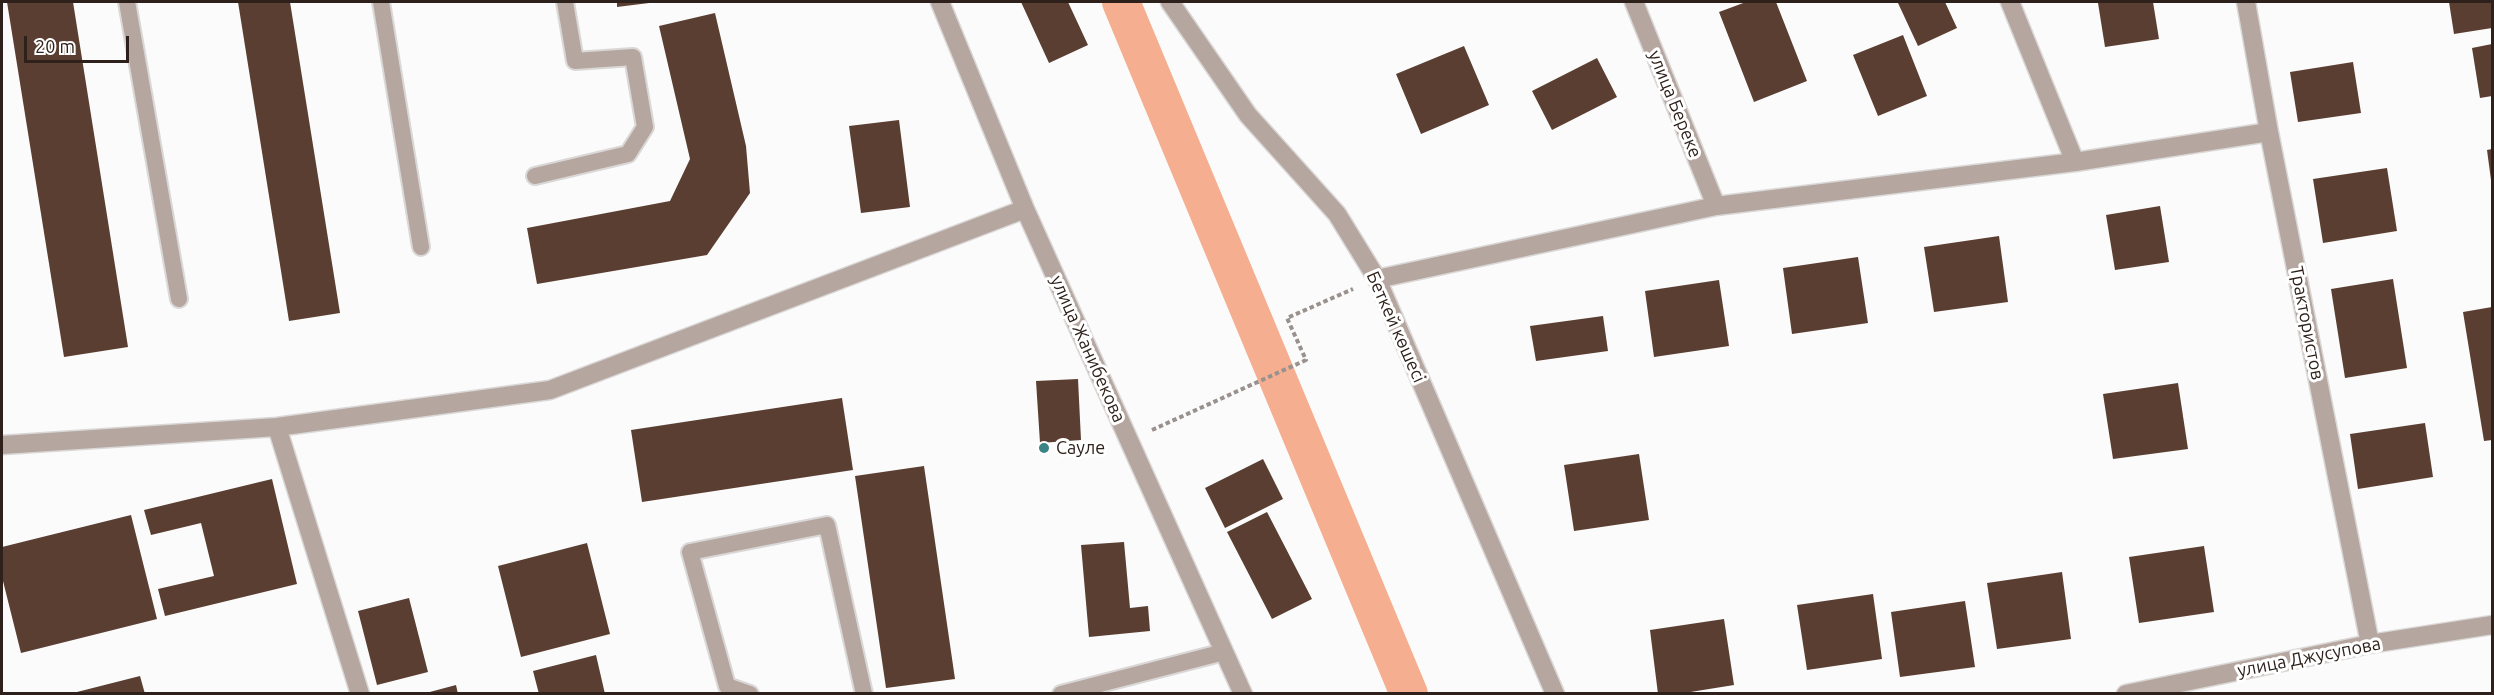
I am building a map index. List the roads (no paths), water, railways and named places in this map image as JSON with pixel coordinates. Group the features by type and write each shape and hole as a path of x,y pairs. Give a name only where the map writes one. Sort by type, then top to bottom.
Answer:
{"street":[{"name":"улица Жанибекова","path":"940,2 1025,209 1243,693"},
{"name":"Беткей көшесі","path":"1170,2 1248,115 1337,214 1377,279 1555,693"},
{"name":"улица Береке","path":"1634,2 1716,206"},
{"path":"2010,2 2075,162"},
{"name":"Трактористов","path":"2246,2 2269,132 2370,644"},
{"path":"1377,279 1716,206 2075,162 2269,132"},
{"path":"2,445 277,427 550,390 1025,209"},
{"path":"277,427 360,693"},
{"name":"улица Джусупова","path":"2126,693 2370,644 2493,625"}],"lane":[{"path":"127,2 179,299"},
{"path":"381,2 421,247"},
{"path":"535,176 628,154 645,127 633,57 575,61 565,2"},
{"path":"750,693 727,686 690,552 827,525 864,693"},
{"path":"1061,693 1224,652"}],"waterway":[{"path":"1121,2 1409,694"}],"place":[{"name":"Сауле","path":"1044,448"}]}
